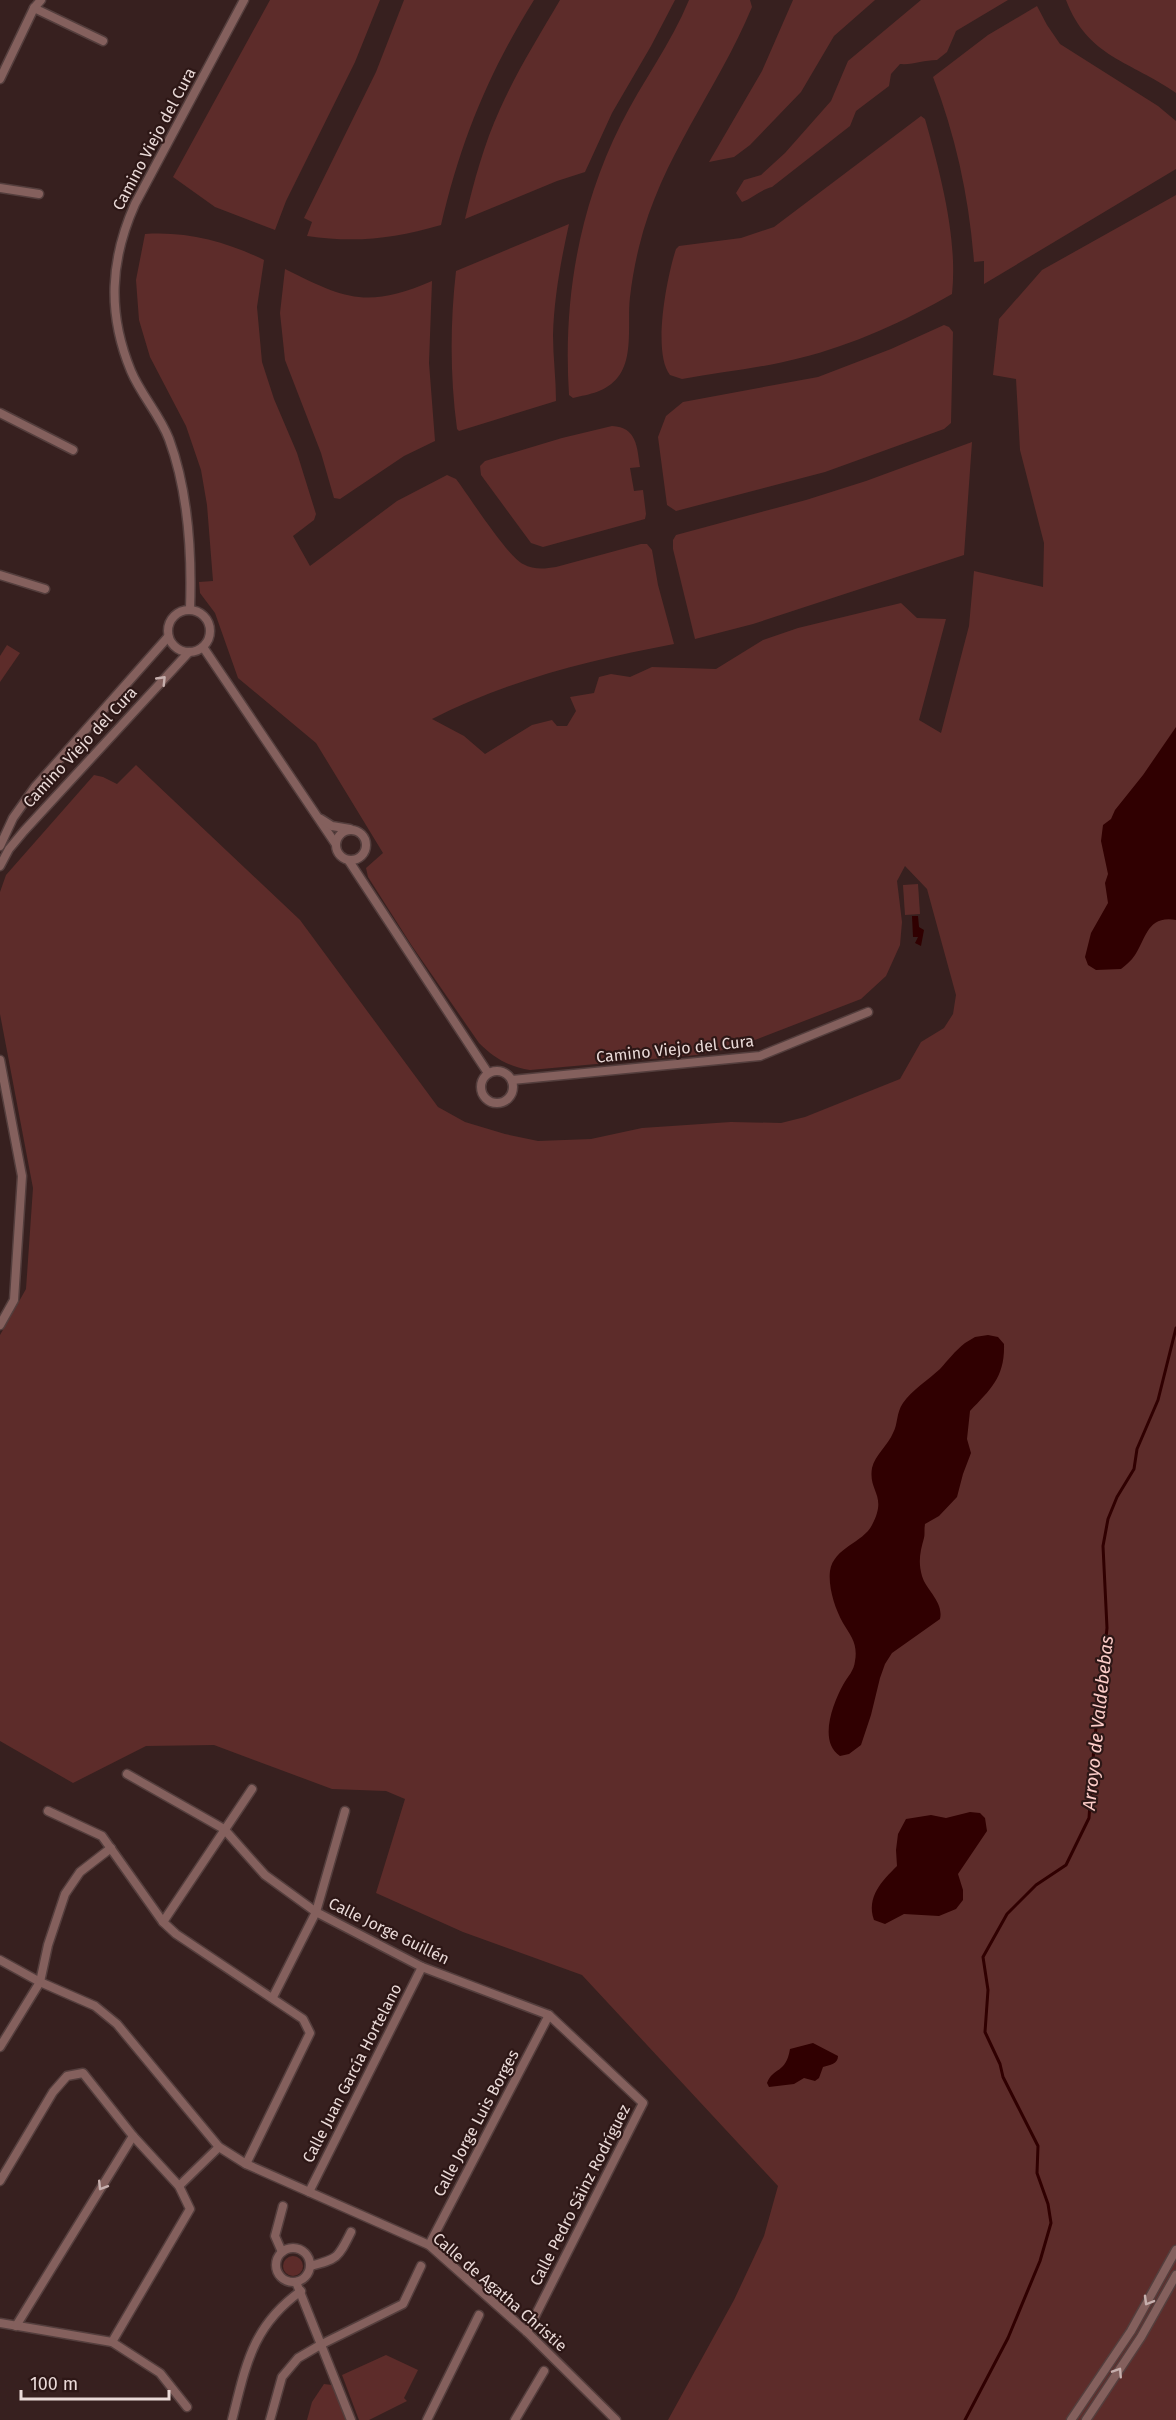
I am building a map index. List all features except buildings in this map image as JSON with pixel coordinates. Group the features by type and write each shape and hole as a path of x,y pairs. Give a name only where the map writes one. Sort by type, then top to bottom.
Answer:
{"street":[{"path":"0,79 40,0"},
{"name":"Camino Viejo del Cura","path":"190,609 189,545 184,489 168,438 131,371 118,326 114,292 117,254 124,228 135,204 244,0"},
{"path":"34,8 103,41"},
{"path":"0,188 39,194"},
{"path":"0,413 73,450"},
{"path":"0,575 45,589"},
{"path":"190,609 205,616 210,632 204,647 189,652 173,645 168,637 170,621 175,615 190,609"},
{"name":"Camino Viejo del Cura","path":"0,846 13,819 34,787 168,637"},
{"path":"204,647 335,843 338,854 349,861 488,1073"},
{"name":"Camino Viejo del Cura","path":"0,866 9,849 24,831 189,652"},
{"path":"318,817 332,826 360,831 366,840 366,850 360,858 349,861"},
{"path":"335,843 339,834 350,829"},
{"path":"360,858 364,883"},
{"name":"Camino Viejo del Cura","path":"512,1080 760,1056 868,1012"},
{"path":"0,1060 22,1176 14,1300 0,1325"},
{"path":"502,1071 512,1080 510,1096 506,1100 495,1103 486,1098 481,1088 484,1077 488,1073 502,1071"},
{"name":"Calle Jorge Guillén","path":"127,1774 224,1829 265,1875 316,1912 422,1967 549,2015 643,2103"},
{"path":"163,1922 252,1789"},
{"path":"48,1811 102,1836 163,1922 176,1934 303,2019 310,2033 246,2164"},
{"path":"273,1997 316,1912 345,1811"},
{"path":"0,2047 40,1982 48,1945 65,1894 80,1872 111,1848"},
{"name":"Calle de Agatha Christie","path":"0,1960 40,1982 95,2006 117,2024 219,2147 246,2164 429,2245 527,2332 616,2420"},
{"name":"Calle Juan García Hortelano","path":"309,2192 422,1967"},
{"name":"Calle Jorge Luis Borges","path":"429,2245 549,2015"},
{"path":"0,2181 53,2092 67,2076 83,2073 133,2136 179,2186 190,2209 112,2342"},
{"name":"Calle Pedro Sáinz Rodríguez","path":"527,2332 643,2103"},
{"path":"16,2326 133,2136"},
{"path":"179,2186 219,2147"},
{"path":"282,2252 275,2236 283,2206"},
{"path":"310,2266 328,2262 339,2255 351,2232"},
{"path":"286,2249 297,2249 306,2255 310,2266 306,2276 296,2282 285,2281 277,2273 276,2262 286,2249"},
{"path":"1071,2420 1131,2331 1176,2250"},
{"path":"270,2420 282,2377 298,2358 321,2344 403,2304 420,2266"},
{"path":"1086,2420 1141,2337 1176,2276"},
{"path":"296,2282 351,2420"},
{"path":"232,2420 246,2366 258,2336 281,2305 301,2291"},
{"path":"427,2420 479,2314"},
{"path":"0,2323 112,2342 160,2373 187,2407"},
{"path":"515,2420 544,2371"}],"shaded area":[{"path":"270,0 380,0 355,62 286,201 275,230 215,207 173,177"},
{"path":"404,0 534,0 503,54 478,108 458,164 441,225 407,234 374,238 341,239 307,236 312,222 304,218 376,72"},
{"path":"560,0 675,0 612,113 585,172 557,181 465,219 480,163 500,109 521,67"},
{"path":"689,0 750,0 752,7 723,67 675,154 649,214 633,278 629,307 628,349 623,369 613,382 603,389 573,398 569,395 568,360 571,291 584,223 606,156 621,124 674,32"},
{"path":"793,0 875,0 834,36 801,92 750,145 734,157 709,162 762,71"},
{"path":"921,0 1008,0 956,31 947,52 937,60 900,64 891,74 889,86 856,111 850,126 772,187 742,202 736,193 744,180 761,175 785,153 831,101 848,61"},
{"path":"1066,0 1176,0 1176,93 1099,46 1075,19"},
{"path":"1037,6 1060,44 1158,106 1176,121 1176,169 984,284 984,261 974,262 969,214 960,168 933,77 988,35"},
{"path":"921,116 925,119 946,205 952,250 952,294 878,331 820,353 771,365 682,379 670,375 662,350 662,333 665,295 676,249 679,246 741,238 774,227"},
{"path":"1176,195 1176,2420 668,2420 734,2300 764,2236 778,2186 582,1975 463,1932 376,1893 405,1799 386,1791 332,1789 214,1745 146,1746 73,1783 0,1741 0,1335 26,1289 33,1188 0,1014 0,892 6,875 94,775 117,784 136,765 300,920 438,1107 465,1122 538,1141 591,1139 642,1128 731,1122 781,1123 805,1117 900,1079 921,1042 944,1028 953,1014 956,995 927,889 905,866 897,881 902,922 900,945 886,976 861,999 734,1048 696,1055 530,1070 509,1064 479,1043 368,877 366,868 383,853 316,743 238,678 215,613 200,593 199,582 213,581 207,505 201,470 186,426 150,357 139,320 136,280 145,234 176,234 206,239 264,260 257,307 262,362 274,399 297,453 316,514 314,520 293,536 310,566 397,501 447,475 456,479 508,550 527,566 556,567 641,544 647,544 652,550 658,585 674,644 580,664 520,682 432,719 464,736 485,754 532,725 552,720 557,726 567,726 576,711 570,697 594,693 599,677 611,674 630,677 652,667 716,669 763,640 798,628 901,603 917,618 946,619 919,720 941,733 969,626 974,571 1043,587 1044,543 1020,450 1016,379 993,375 999,319 1042,270"},
{"path":"569,224 558,279 554,321 556,401 459,431 453,389 452,350 456,271"},
{"path":"285,269 324,287 357,297 390,295 432,281 429,363 435,441 404,456 340,499 334,498 321,453 285,360 280,313"},
{"path":"944,325 953,332 951,423 944,429 825,472 676,511 667,505 658,437 666,416 683,402 818,377 891,349"},
{"path":"612,426 626,430 634,439 640,467 630,468 634,491 643,490 645,519 543,547 531,543 481,475 480,466 485,461"},
{"path":"972,442 964,555 753,624 695,639 673,549 673,540 676,535 806,500 866,481"},
{"path":"7,645 20,653 0,682 0,656"},
{"path":"1176,727 1176,920 1166,919 1153,925 1139,949 1121,969 1096,970 1088,965 1085,957 1091,933 1108,903 1105,883 1108,874 1101,841 1103,825 1111,819 1115,810 1143,775"},
{"path":"918,884 920,914 905,915 903,885"},
{"path":"912,916 918,916 919,927 924,930 921,946 915,943 918,937 913,937"},
{"path":"988,1335 998,1337 1004,1344 1004,1355 999,1374 990,1389 970,1411 967,1439 971,1453 957,1497 939,1516 925,1524 920,1557 921,1571 939,1607 940,1619 892,1653 880,1678 861,1745 849,1754 840,1756 833,1750 830,1742 830,1722 839,1693 853,1668 856,1650 833,1598 830,1571 837,1556 868,1531 872,1525 878,1500 872,1468 893,1433 903,1403 965,1343 975,1337"},
{"path":"970,1812 980,1813 985,1818 987,1831 958,1874 963,1890 963,1900 956,1909 939,1916 904,1914 885,1924 874,1920 872,1904 874,1897 881,1884 897,1866 898,1834 906,1819 931,1815 946,1818"},
{"path":"813,2043 838,2056 837,2061 823,2067 819,2078 815,2081 804,2078 794,2084 769,2087 767,2083 773,2074 786,2063 790,2049"},
{"path":"293,2256 300,2259 303,2266 300,2273 293,2276 286,2273 283,2266 286,2259"},
{"path":"386,2355 418,2370 404,2398 407,2401 369,2420 359,2420 342,2375"},
{"path":"324,2384 332,2385 347,2420 307,2420 312,2402"}],"waterway":[{"name":"Arroyo de Valdebebas","path":"965,2420 1008,2338 1040,2261 1051,2223 1048,2204 1037,2173 1038,2146 1003,2077 1000,2064 985,2032 988,1990 983,1957 1007,1914 1036,1885 1066,1865 1089,1818 1094,1746 1107,1628 1103,1546 1108,1519 1117,1497 1134,1469 1137,1449 1158,1400 1176,1328"}]}
